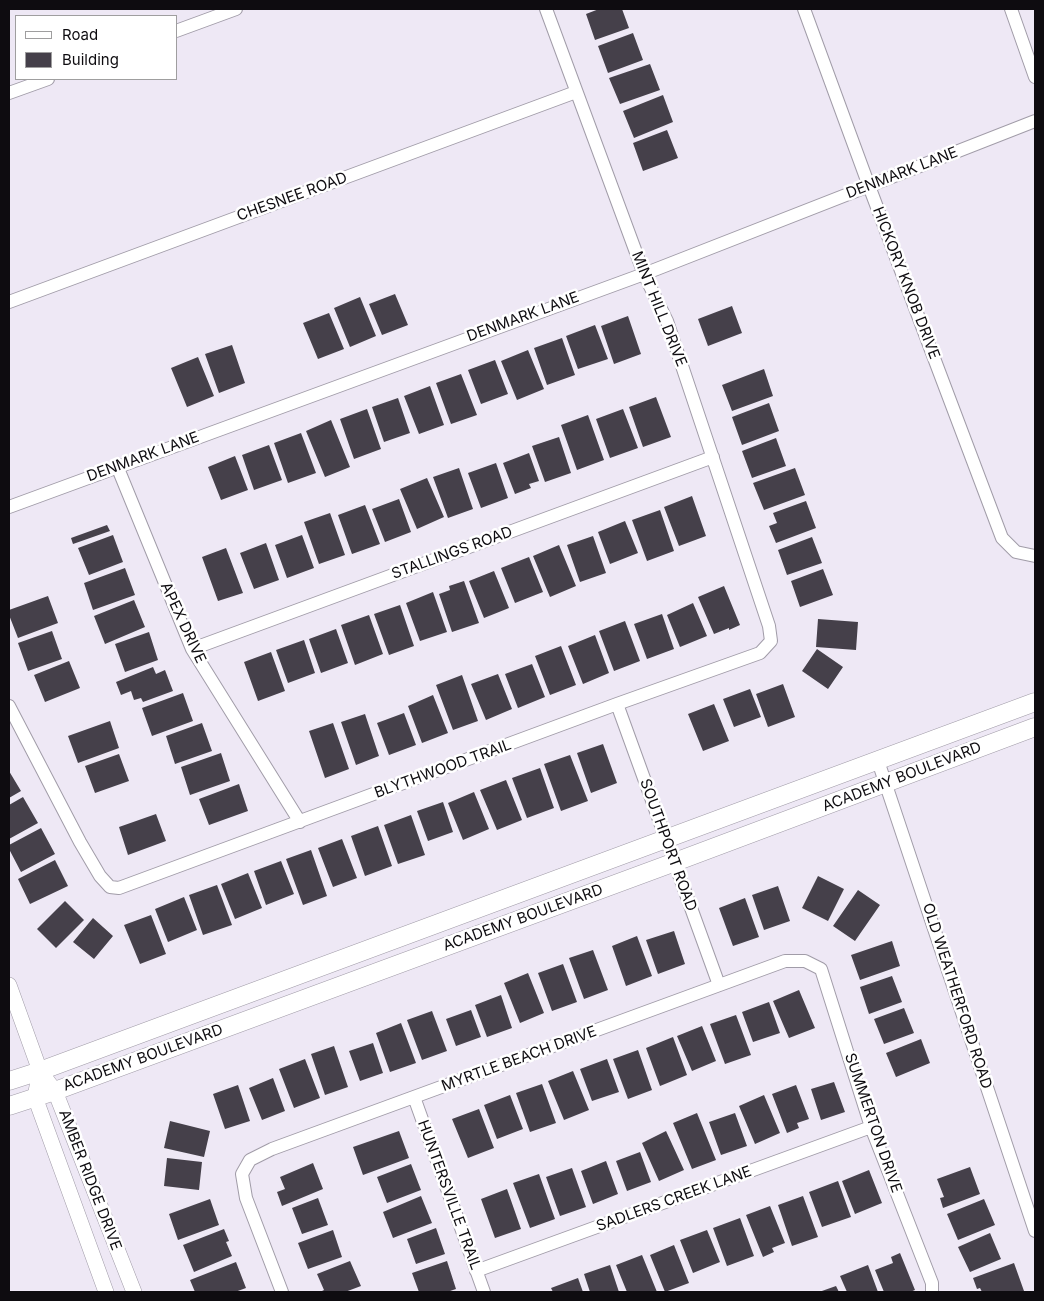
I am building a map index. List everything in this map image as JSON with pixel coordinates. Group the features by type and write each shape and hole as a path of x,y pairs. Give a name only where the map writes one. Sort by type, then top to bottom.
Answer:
{"main road":[{"name":"ACADEMY BOULEVARD","path":"9,1081 667,840 1035,702"},
{"name":"ACADEMY BOULEVARD","path":"9,1106 55,1091 886,784 1035,726"}],"street":[{"path":"178,30 236,9"},
{"name":"MINT HILL DRIVE","path":"546,9 644,274 667,321 769,626 771,641"},
{"name":"HICKORY KNOB DRIVE","path":"804,9 1002,538 1016,552 1035,556"},
{"path":"1011,9 1035,77"},
{"path":"9,93 45,80"},
{"name":"CHESNEE ROAD","path":"9,302 576,92"},
{"name":"DENMARK LANE","path":"9,507 116,466 644,274 1035,121"},
{"name":"STALLINGS ROAD","path":"192,649 712,457"},
{"name":"APEX DRIVE","path":"116,466 192,649 300,822"},
{"name":"BLYTHWOOD TRAIL","path":"9,706 80,842 100,876 110,887 120,888 760,653 771,641"},
{"name":"SOUTHPORT ROAD","path":"617,704 719,985"},
{"name":"OLD WEATHERFORD ROAD","path":"878,761 1035,1231"},
{"name":"MYRTLE BEACH DRIVE","path":"282,1292 246,1198 242,1174 250,1160 272,1149 785,961 805,961"},
{"name":"SUMMERTON DRIVE","path":"805,961 821,969 872,1127 932,1283 932,1292"},
{"name":"AMBER RIDGE DRIVE","path":"9,985 40,1071 55,1091 134,1292"},
{"path":"35,1097 40,1071"},
{"name":"AMBER RIDGE DRIVE","path":"35,1097 106,1292"},
{"name":"HUNTERSVILLE TRAIL","path":"414,1097 484,1292"},
{"name":"SADLERS CREEK LANE","path":"476,1271 872,1127"}],"building":[{"path":"599,9 622,9 629,28 595,40 586,14"},
{"path":"633,33 643,60 608,73 598,46"},
{"path":"650,64 660,90 620,104 609,78"},
{"path":"663,95 673,122 634,138 623,111"},
{"path":"667,130 678,158 643,171 633,143"},
{"path":"395,294 408,325 382,335 369,304"},
{"path":"360,297 376,336 350,347 334,308"},
{"path":"732,306 742,333 708,346 698,319"},
{"path":"329,313 344,349 318,359 303,323"},
{"path":"628,316 641,354 614,364 601,326"},
{"path":"595,325 608,359 578,369 566,336"},
{"path":"562,338 575,375 547,385 534,348"},
{"path":"232,345 245,383 219,393 205,354"},
{"path":"528,350 544,389 517,400 501,361"},
{"path":"198,357 214,396 187,407 171,368"},
{"path":"495,360 508,394 481,404 468,370"},
{"path":"764,369 773,396 732,411 722,385"},
{"path":"461,374 477,415 451,424 436,383"},
{"path":"430,386 444,425 419,434 404,396"},
{"path":"656,397 671,437 643,447 629,407"},
{"path":"398,398 410,433 384,442 372,407"},
{"path":"769,403 779,431 742,445 732,417"},
{"path":"367,409 381,449 354,459 340,419"},
{"path":"623,409 638,448 610,458 596,419"},
{"path":"588,415 604,460 577,470 561,425"},
{"path":"331,420 350,467 325,477 306,431"},
{"path":"301,433 316,473 288,483 274,443"},
{"path":"559,437 571,473 545,482 532,446"},
{"path":"776,438 786,466 752,478 742,451"},
{"path":"269,445 282,480 254,490 242,455"},
{"path":"529,453 539,481 529,484 531,488 515,494 503,463"},
{"path":"235,456 248,490 221,500 208,467"},
{"path":"496,463 508,498 481,508 468,473"},
{"path":"459,468 473,509 448,518 433,477"},
{"path":"795,468 805,495 764,510 753,483"},
{"path":"427,478 444,517 417,529 400,489"},
{"path":"692,496 706,536 679,546 664,507"},
{"path":"399,499 411,532 385,542 372,509"},
{"path":"806,501 816,528 776,543 769,526 777,523 773,513"},
{"path":"365,505 380,544 352,554 338,515"},
{"path":"660,510 674,551 647,561 632,520"},
{"path":"330,513 345,555 319,564 304,522"},
{"path":"625,521 638,553 610,564 598,532"},
{"path":"107,525 110,531 73,544 71,538"},
{"path":"113,535 123,562 89,575 78,548"},
{"path":"302,535 314,568 287,578 275,545"},
{"path":"593,536 606,573 580,582 567,545"},
{"path":"812,537 822,563 787,575 778,550"},
{"path":"266,543 279,580 254,589 240,553"},
{"path":"559,545 576,586 550,597 533,556"},
{"path":"226,548 243,593 218,601 202,557"},
{"path":"529,557 543,592 515,603 501,568"},
{"path":"125,568 135,595 93,610 84,583"},
{"path":"823,569 833,595 800,607 791,581"},
{"path":"494,571 509,608 484,618 469,581"},
{"path":"464,581 479,623 452,632 439,594 450,590 449,586"},
{"path":"724,586 740,625 714,634 698,597"},
{"path":"433,592 447,632 420,641 406,603"},
{"path":"48,596 58,623 18,638 9,615 9,610"},
{"path":"134,600 145,627 105,644 94,616"},
{"path":"693,603 707,636 680,647 667,615"},
{"path":"400,605 414,646 389,655 374,614"},
{"path":"662,614 674,649 647,659 634,624"},
{"path":"369,615 383,654 355,665 341,625"},
{"path":"818,619 858,622 856,650 816,647"},
{"path":"625,621 640,661 614,671 599,631"},
{"path":"336,629 348,663 321,673 309,639"},
{"path":"52,631 62,659 28,671 18,643"},
{"path":"149,632 158,660 125,672 115,644"},
{"path":"595,635 609,673 583,684 568,646"},
{"path":"304,640 315,673 288,683 276,650"},
{"path":"561,646 576,685 550,695 535,656"},
{"path":"817,649 843,667 828,689 802,671"},
{"path":"271,652 285,691 258,701 244,662"},
{"path":"69,661 80,688 45,702 34,675"},
{"path":"532,664 545,697 518,708 505,674"},
{"path":"153,667 156,674 165,670 173,691 143,702 141,698 134,700 131,691 121,695 116,682"},
{"path":"498,674 512,709 486,720 471,684"},
{"path":"462,675 478,721 453,730 436,685"},
{"path":"783,684 795,717 768,727 756,694"},
{"path":"750,689 761,717 734,727 723,699"},
{"path":"183,693 193,721 152,736 142,708"},
{"path":"433,695 448,733 422,743 408,706"},
{"path":"714,704 729,741 703,751 688,714"},
{"path":"404,713 416,745 389,755 377,723"},
{"path":"365,714 379,756 356,765 341,722"},
{"path":"110,721 119,748 78,763 68,736"},
{"path":"202,723 212,751 175,764 166,736"},
{"path":"333,723 349,769 325,778 309,731"},
{"path":"603,744 617,783 591,793 577,753"},
{"path":"221,753 230,781 190,795 181,767"},
{"path":"119,754 129,781 95,793 85,766"},
{"path":"570,755 588,801 561,811 544,764"},
{"path":"540,768 554,808 527,818 512,778"},
{"path":"9,771 21,791 9,798"},
{"path":"506,780 522,820 497,830 480,790"},
{"path":"239,784 248,811 209,825 199,799"},
{"path":"474,792 489,829 463,840 448,803"},
{"path":"23,797 38,823 9,839 9,805"},
{"path":"443,802 453,832 428,841 417,811"},
{"path":"156,814 166,841 128,855 119,827"},
{"path":"411,815 425,855 398,864 384,825"},
{"path":"378,826 392,866 365,876 351,836"},
{"path":"41,828 55,854 21,872 9,849 9,845"},
{"path":"342,839 357,878 333,887 318,848"},
{"path":"311,850 327,896 303,905 286,859"},
{"path":"55,860 68,886 30,904 18,879"},
{"path":"281,861 294,894 266,905 254,871"},
{"path":"248,873 262,908 235,919 221,884"},
{"path":"818,876 844,889 828,921 802,908"},
{"path":"217,885 232,925 203,935 189,895"},
{"path":"778,886 790,921 764,930 752,895"},
{"path":"858,890 880,905 855,941 833,926"},
{"path":"184,897 197,930 168,942 155,909"},
{"path":"745,898 759,937 733,946 719,908"},
{"path":"65,901 84,920 56,948 37,929"},
{"path":"151,915 166,954 140,964 124,925"},
{"path":"93,918 113,936 94,959 73,942"},
{"path":"674,931 685,964 658,974 646,940"},
{"path":"637,936 652,976 626,986 612,946"},
{"path":"892,941 900,966 860,980 851,955"},
{"path":"593,950 608,990 584,999 569,958"},
{"path":"563,964 577,1002 552,1011 538,973"},
{"path":"528,973 544,1013 520,1023 504,983"},
{"path":"892,976 902,1002 869,1014 860,987"},
{"path":"799,990 815,1028 789,1038 773,1001"},
{"path":"501,995 512,1028 487,1037 475,1005"},
{"path":"769,1002 780,1033 753,1042 742,1012"},
{"path":"904,1008 914,1033 884,1044 874,1019"},
{"path":"471,1010 481,1037 456,1046 446,1019"},
{"path":"432,1011 447,1051 422,1060 407,1020"},
{"path":"736,1015 751,1055 725,1064 710,1024"},
{"path":"401,1023 416,1063 390,1072 376,1033"},
{"path":"702,1026 716,1061 692,1071 677,1036"},
{"path":"673,1037 687,1075 660,1086 646,1048"},
{"path":"921,1039 930,1063 896,1077 886,1053"},
{"path":"373,1043 383,1073 360,1081 349,1051"},
{"path":"334,1046 348,1087 325,1095 311,1054"},
{"path":"638,1050 652,1090 628,1099 613,1059"},
{"path":"305,1059 320,1098 294,1108 279,1069"},
{"path":"607,1059 619,1092 592,1101 580,1069"},
{"path":"573,1071 589,1110 564,1120 548,1081"},
{"path":"273,1078 285,1111 262,1120 249,1088"},
{"path":"834,1082 845,1112 821,1120 811,1089"},
{"path":"542,1084 556,1123 530,1132 516,1093"},
{"path":"238,1085 250,1121 225,1129 213,1094"},
{"path":"796,1085 809,1119 797,1123 799,1128 787,1133 772,1094"},
{"path":"510,1095 523,1129 497,1139 484,1105"},
{"path":"764,1095 780,1133 755,1144 739,1106"},
{"path":"479,1109 494,1148 468,1158 452,1119"},
{"path":"697,1113 716,1160 692,1169 673,1123"},
{"path":"735,1113 747,1146 721,1155 709,1122"},
{"path":"170,1121 210,1131 204,1157 164,1148"},
{"path":"399,1131 409,1158 363,1175 353,1147"},
{"path":"666,1131 684,1170 659,1181 642,1143"},
{"path":"640,1152 651,1182 627,1191 616,1161"},
{"path":"167,1158 202,1162 199,1190 164,1186"},
{"path":"606,1161 618,1194 593,1204 581,1171"},
{"path":"313,1163 323,1189 282,1206 277,1192 285,1189 280,1177"},
{"path":"411,1164 421,1190 387,1203 377,1177"},
{"path":"970,1167 980,1194 943,1208 940,1198 944,1197 937,1179"},
{"path":"572,1168 586,1207 560,1216 546,1177"},
{"path":"869,1170 882,1203 855,1214 842,1181"},
{"path":"539,1174 555,1219 530,1228 513,1183"},
{"path":"838,1181 851,1217 822,1227 809,1192"},
{"path":"507,1189 521,1229 495,1238 481,1199"},
{"path":"421,1196 432,1223 393,1238 383,1212"},
{"path":"803,1196 818,1237 792,1246 778,1205"},
{"path":"318,1198 328,1225 302,1234 292,1208"},
{"path":"210,1199 219,1225 178,1240 169,1214"},
{"path":"984,1199 995,1225 958,1240 947,1214"},
{"path":"770,1206 785,1243 772,1248 774,1252 763,1257 746,1215"},
{"path":"740,1218 754,1256 727,1266 713,1228"},
{"path":"436,1228 445,1254 416,1264 407,1239"},
{"path":"224,1229 229,1241 226,1242 232,1256 194,1272 183,1245"},
{"path":"333,1230 342,1257 308,1269 298,1243"},
{"path":"707,1230 720,1262 693,1273 680,1240"},
{"path":"990,1233 1001,1259 970,1272 958,1247"},
{"path":"674,1245 689,1283 665,1292 650,1255"},
{"path":"900,1253 915,1290 910,1292 884,1292 875,1270 893,1263 891,1257"},
{"path":"642,1255 657,1292 627,1292 616,1265"},
{"path":"350,1261 361,1286 345,1292 320,1292 324,1290 317,1274"},
{"path":"447,1261 456,1289 447,1292 419,1292 412,1273"},
{"path":"236,1262 246,1288 235,1292 195,1292 190,1280"},
{"path":"1014,1263 1024,1291 982,1292 980,1288 977,1289 973,1278"},
{"path":"610,1265 619,1292 590,1292 584,1274"},
{"path":"868,1265 878,1292 847,1292 840,1276"},
{"path":"578,1278 583,1292 553,1292 551,1288"},
{"path":"836,1286 839,1292 819,1292"}]}
